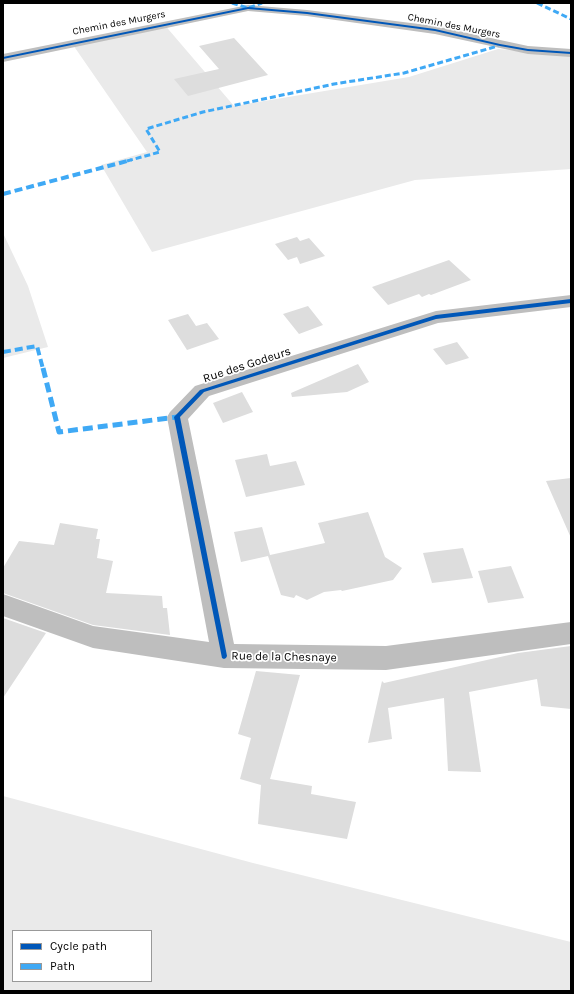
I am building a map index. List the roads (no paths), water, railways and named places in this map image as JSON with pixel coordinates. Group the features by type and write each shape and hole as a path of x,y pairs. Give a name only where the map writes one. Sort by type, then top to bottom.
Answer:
{"street":[{"name":"Chemin des Murgers","path":"3,58 248,8 308,13 435,30 521,49 571,53"},
{"name":"Rue des Godeurs","path":"224,656 177,417 202,391 436,317 571,301"},
{"name":"Rue de la Chesnaye","path":"3,605 93,637 224,656 386,658 571,633"}]}
